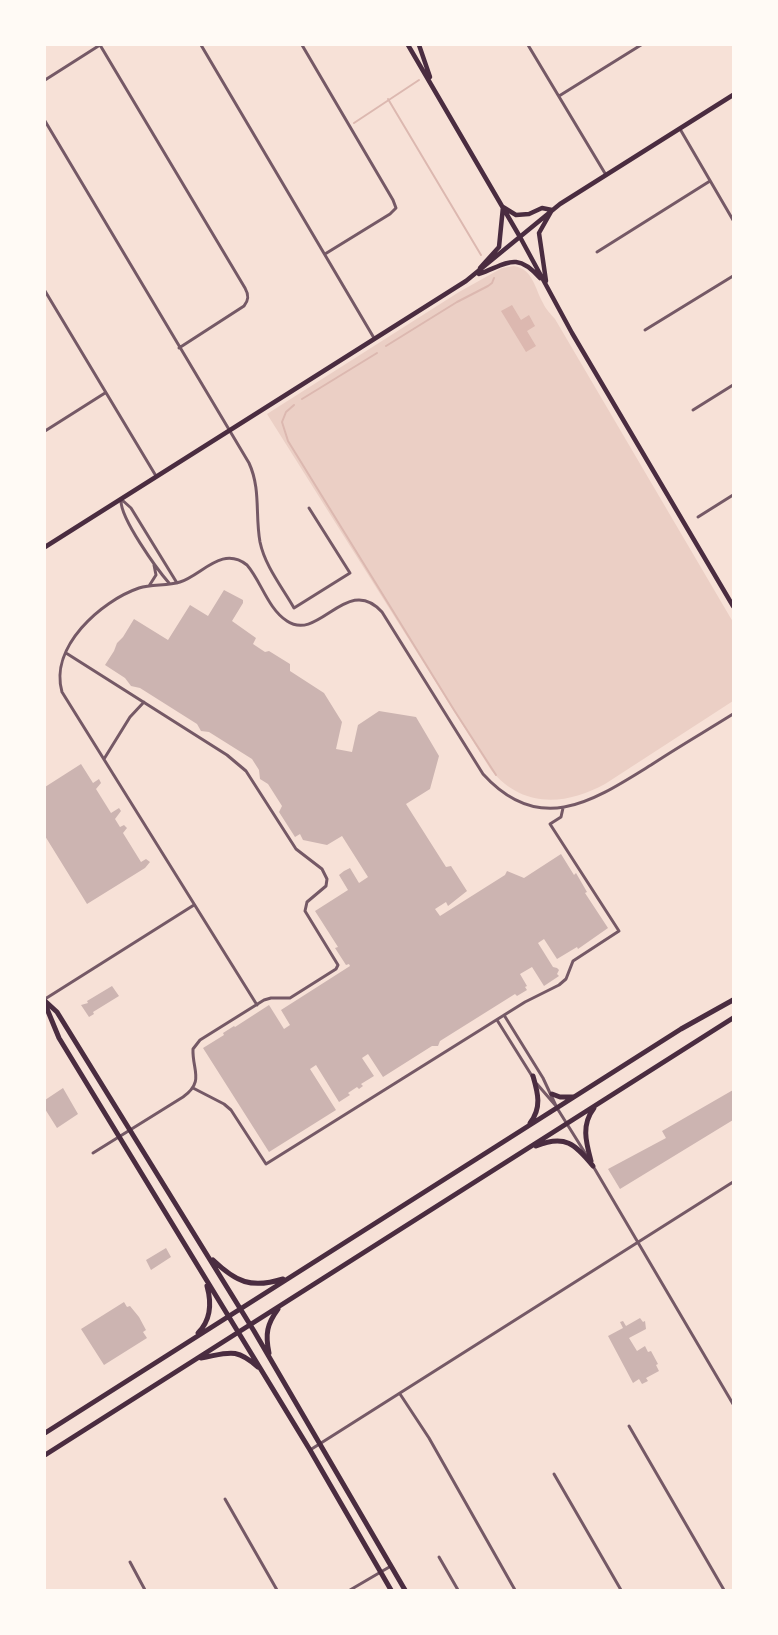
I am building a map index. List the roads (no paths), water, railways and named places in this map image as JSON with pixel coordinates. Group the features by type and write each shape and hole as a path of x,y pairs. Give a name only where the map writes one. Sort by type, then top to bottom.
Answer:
{"main road":[{"path":"408,45 652,470 733,606"},
{"path":"419,45 433,86"},
{"path":"475,275 552,210 733,95"},
{"path":"503,207 516,215 529,214 542,208 552,210"},
{"path":"475,275 499,247 503,207"},
{"path":"547,287 539,233 552,210"},
{"path":"45,547 475,275 500,263 521,262 530,267 547,287"},
{"path":"45,1433 681,1029 733,1000"},
{"path":"45,1001 57,1012 241,1308 405,1590"},
{"path":"45,1001 59,1038 310,1450 391,1590"},
{"path":"45,1455 733,1018"},
{"path":"527,1127 535,1117 538,1108 537,1089 532,1076"},
{"path":"552,1094 560,1097 575,1097"},
{"path":"593,1166 586,1145 585,1130 589,1115 597,1104"},
{"path":"521,1153 548,1142 566,1142 576,1146 593,1166"},
{"path":"207,1254 229,1274 248,1283 264,1284 290,1277"},
{"path":"190,1341 203,1328 209,1312 210,1297 205,1277"},
{"path":"272,1360 266,1330 280,1306"},
{"path":"196,1359 232,1352 248,1359 262,1371"}],"street":[{"path":"45,80 100,45 245,288 248,301 239,310 179,348"},
{"path":"201,45 374,338"},
{"path":"302,45 396,208 325,254"},
{"path":"528,45 606,175"},
{"path":"559,96 641,45"},
{"path":"45,121 249,464 256,481 259,532 265,558 294,608 350,573 309,508"},
{"path":"680,129 733,220"},
{"path":"597,252 710,181"},
{"path":"645,330 733,276"},
{"path":"45,291 156,476"},
{"path":"693,410 733,385"},
{"path":"45,431 105,393"},
{"path":"698,517 733,495"},
{"path":"121,499 123,514 170,583"},
{"path":"121,499 131,508 177,583"},
{"path":"256,1005 62,692 60,678 66,653 83,626 100,609 124,594 149,585 177,583 216,561 231,558 247,565 277,612 294,625 311,623 352,601 362,600 373,604 385,618 488,779 500,790 520,801 541,807 563,808 584,803 601,795 733,714"},
{"path":"149,585 156,575 153,561"},
{"path":"66,653 243,767 296,849 318,864 325,874 326,886 307,902 305,911 336,960 337,967 290,998 271,998 256,1005 194,1045 196,1077 192,1089 93,1153"},
{"path":"103,760 130,717 144,702"},
{"path":"192,1089 224,1104 231,1110 266,1164 525,1002 559,985 566,979 573,961 619,931 550,824 561,817 563,808"},
{"path":"45,1001 194,905"},
{"path":"504,1015 552,1094 557,1108"},
{"path":"496,1020 532,1076 567,1123 733,1404"},
{"path":"310,1450 733,1182"},
{"path":"400,1394 429,1438 515,1590"},
{"path":"629,1426 724,1590"},
{"path":"554,1474 621,1590"},
{"path":"225,1499 278,1590"},
{"path":"439,1557 458,1590"},
{"path":"130,1562 146,1590"},
{"path":"350,1590 391,1566"}],"waterway":[{"path":"354,123 419,80"},
{"path":"388,99 481,255"},
{"path":"386,346 457,302 488,286 494,278"},
{"path":"302,399 377,353"},
{"path":"294,405 286,412 282,422 288,441 496,775"}]}
